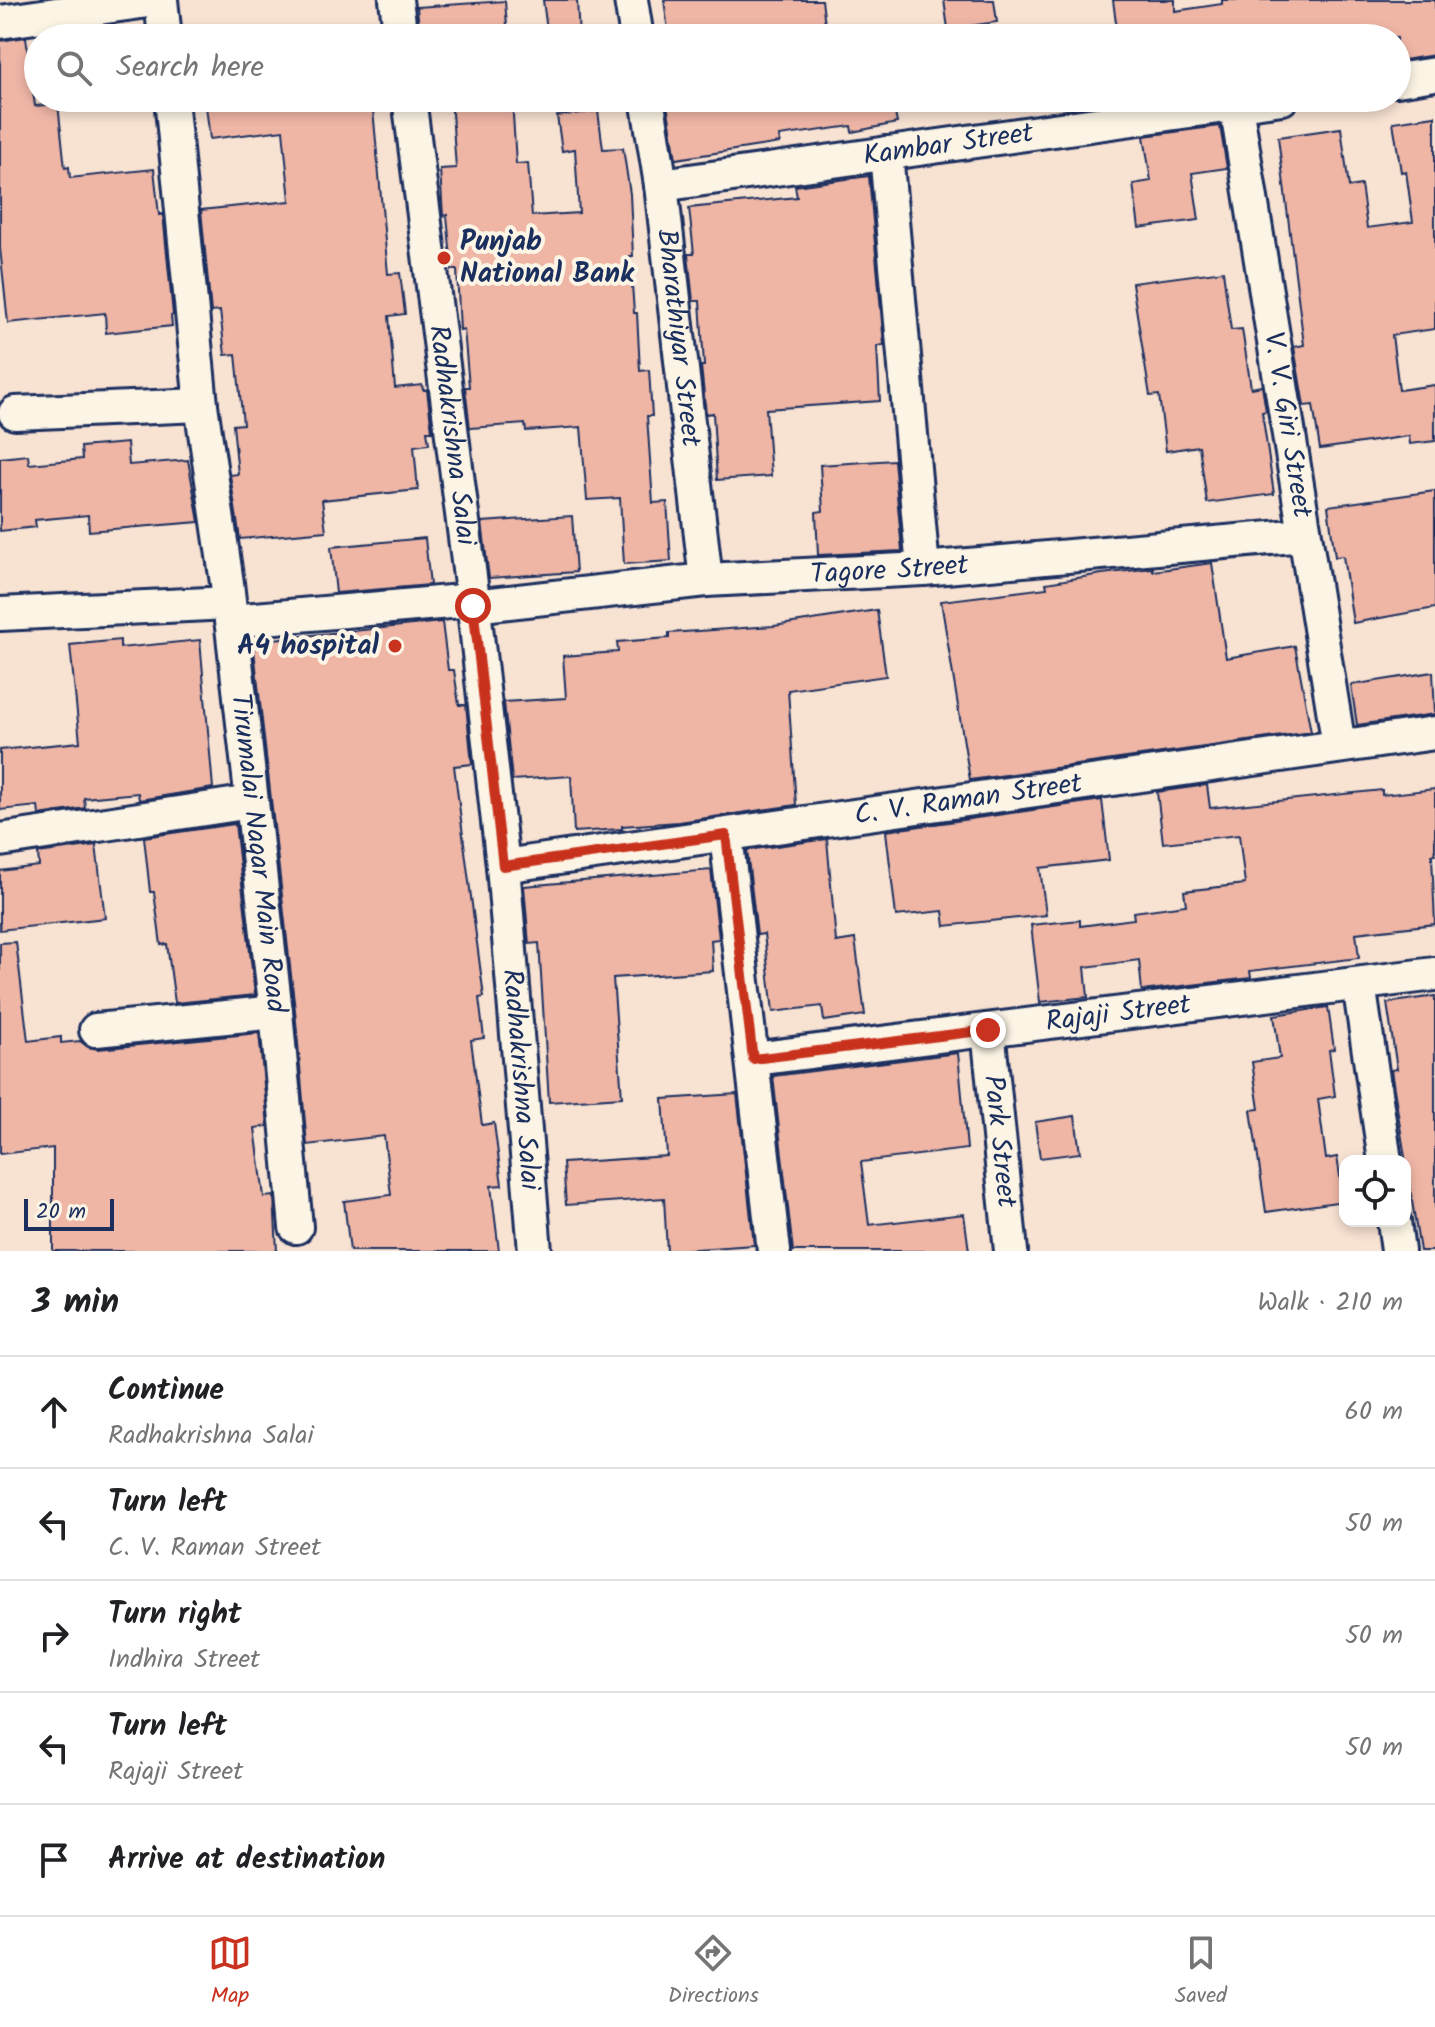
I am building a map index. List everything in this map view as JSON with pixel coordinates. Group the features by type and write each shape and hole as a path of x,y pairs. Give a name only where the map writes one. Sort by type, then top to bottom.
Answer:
{"street":[{"path":"0,22 158,0 162,24"},
{"path":"396,0 399,24"},
{"path":"631,0 635,24"},
{"path":"1411,78 1435,74"},
{"name":"Tirumalai Nagar Main Road","path":"172,112 201,405 230,612 276,1012 296,1227"},
{"name":"Radhakrishna Salai","path":"411,112 503,866 535,1251"},
{"name":"Bharathiyar Street","path":"649,112 661,185 706,580"},
{"name":"Kambar Street","path":"661,185 1185,112"},
{"name":"V. V. Giri Street","path":"1237,112 1339,746"},
{"path":"886,153 923,569"},
{"path":"15,413 201,405"},
{"name":"Tagore Street","path":"0,614 230,612 473,603 706,580 923,569 1304,535"},
{"name":"C. V. Raman Street","path":"503,866 1435,733"},
{"path":"0,840 251,802"},
{"path":"726,835 774,1251"},
{"name":"Rajaji Street","path":"753,1059 1435,974"},
{"path":"1359,984 1384,1155"},
{"path":"96,1030 276,1012"},
{"name":"Park Street","path":"988,1030 1011,1251"},
{"path":"1395,1227 1398,1251"}],"building":[{"path":"543,0 577,0 578,24 546,24"},
{"path":"664,0 822,0 825,24 667,24"},
{"path":"944,0 994,0 997,22 947,24"},
{"path":"1113,0 1175,0 1175,11 1222,4 1222,0 1435,0 1435,55 1411,59 1411,24 1116,24"},
{"path":"505,1 507,24 419,24 417,7"},
{"path":"24,37 24,112 59,112 65,168 69,167 70,178 154,169 159,215 163,214 172,326 106,333 105,313 8,323 0,248 0,41"},
{"path":"207,112 373,112 388,274 400,273 405,314 389,316 395,388 422,385 423,390 427,390 432,431 427,431 429,444 414,446 418,490 322,500 326,531 240,539 230,475 238,474 233,425 243,424 236,354 225,355 220,311 211,312 201,210 290,201 283,130 210,139"},
{"path":"452,112 513,112 516,164 528,163 532,216 579,213 575,149 562,151 557,116 598,112 603,149 623,148 630,194 633,256 630,256 640,371 649,370 652,416 647,416 653,503 667,502 671,561 624,564 620,498 587,500 581,427 526,431 525,424 470,428 465,387 469,387 464,329 460,330 457,270 452,270 447,215 443,216 440,169 456,168"},
{"path":"668,112 895,112 897,123 852,132 851,126 779,136 780,143 676,159"},
{"path":"1435,116 1435,329 1392,335 1399,390 1435,385 1435,441 1410,444 1409,436 1320,449 1313,405 1304,406 1294,347 1304,345 1278,137 1341,128 1349,187 1361,185 1367,228 1413,222 1406,171 1401,172 1393,122"},
{"path":"1220,126 1227,168 1192,173 1199,220 1139,228 1133,184 1151,181 1144,136"},
{"path":"869,176 884,345 877,346 880,401 766,409 771,476 717,480 713,413 706,414 701,366 704,366 700,301 693,301 688,254 694,254 689,208 797,197 795,186"},
{"path":"1223,271 1231,330 1242,329 1251,388 1262,386 1266,411 1262,412 1274,494 1207,503 1199,446 1166,451 1159,395 1150,396 1132,283"},
{"path":"127,443 129,465 188,460 199,522 89,531 88,515 35,520 36,527 0,531 0,458 28,455 29,464 82,459 81,447"},
{"path":"894,460 902,551 818,555 816,512 823,511 820,465"},
{"path":"1435,491 1435,608 1353,623 1343,556 1335,557 1328,506"},
{"path":"572,516 576,572 489,578 482,522"},
{"path":"425,538 430,585 336,593 331,547"},
{"path":"1212,563 1226,658 1295,646 1311,732 970,780 941,601 1047,588 1046,583 1102,574"},
{"path":"877,610 886,676 788,690 796,805 679,822 622,826 622,829 574,832 571,776 512,780 504,702 566,698 563,656 618,652 617,642 669,638 669,633 774,626"},
{"path":"442,622 448,670 454,670 459,705 466,705 472,764 454,766 484,997 479,998 484,1038 471,1040 482,1125 494,1123 502,1185 491,1186 499,1251 350,1251 344,1201 391,1195 384,1136 307,1145 295,1010 253,641"},
{"path":"120,640 120,648 200,640 213,788 139,800 138,793 84,798 85,808 39,815 38,806 0,810 0,750 80,742 70,645"},
{"path":"1433,672 1435,714 1357,725 1351,685"},
{"path":"1207,785 1210,808 1382,790 1382,795 1435,789 1435,854 1432,855 1435,924 1356,933 1359,958 1250,971 1251,978 1142,991 1139,960 1085,967 1088,997 1040,1002 1031,925 1080,920 1080,926 1134,919 1133,912 1186,905 1184,891 1245,884 1239,835 1163,843 1157,792"},
{"path":"1102,800 1109,860 1040,868 1046,915 945,926 943,911 896,916 886,831"},
{"path":"235,824 255,995 175,1003 167,944 161,945 154,892 150,892 144,837"},
{"path":"827,839 836,942 855,939 865,1015 824,1021 822,1006 773,1012 764,934 757,935 747,850"},
{"path":"96,845 105,918 0,930 0,871 39,866 38,853"},
{"path":"711,870 719,939 711,940 713,971 613,978 622,1097 549,1102 539,943 529,944 524,886"},
{"path":"16,942 28,1041 61,1037 61,1043 80,1041 98,1049 259,1033 268,1126 255,1128 264,1197 274,1196 277,1251 53,1251 53,1148 0,1154 0,943"},
{"path":"1435,996 1435,1251 1420,1251 1411,1195 1411,1155 1405,1155 1391,1070 1397,1069 1387,1003"},
{"path":"1328,1007 1334,1049 1329,1050 1335,1096 1318,1099 1326,1159 1337,1157 1339,1202 1266,1212 1251,1110 1259,1109 1252,1062 1280,1058 1274,1015"},
{"path":"958,1053 967,1149 861,1162 869,1225 964,1214 969,1251 793,1251 773,1076"},
{"path":"737,1094 754,1245 667,1251 664,1198 566,1205 563,1163 667,1156 663,1099"},
{"path":"1075,1116 1080,1153 1040,1158 1035,1122"}],"place":[{"name":"Punjab National Bank","path":"444,258"},
{"name":"A4 hospital","path":"395,646"}],"route":[{"path":"473,606 503,866 726,835 753,1059 988,1030"}]}
